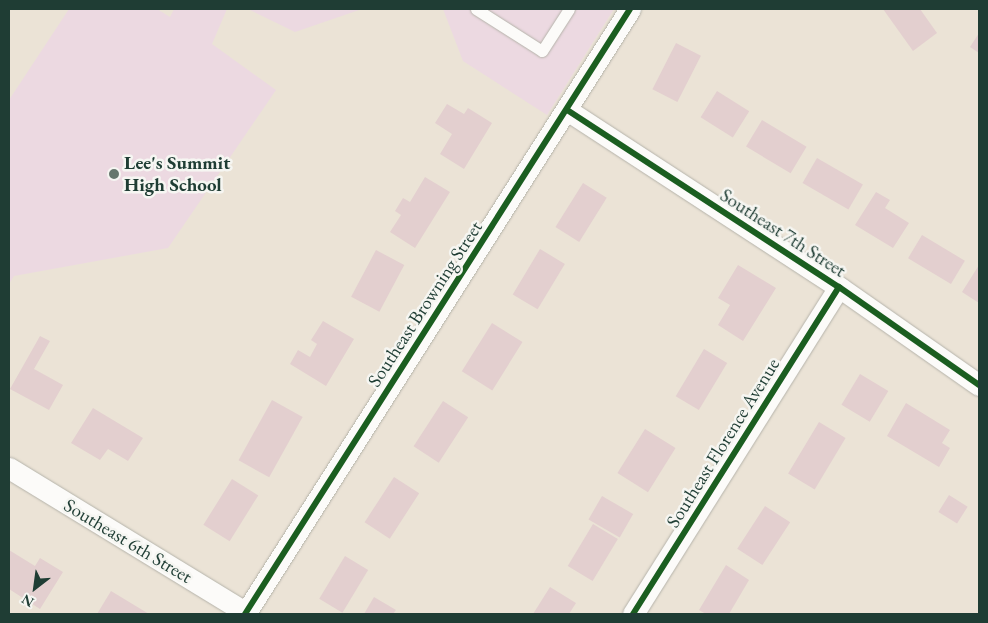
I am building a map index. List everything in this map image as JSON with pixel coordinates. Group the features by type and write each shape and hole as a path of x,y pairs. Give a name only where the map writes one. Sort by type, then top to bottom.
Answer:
{"street":[{"name":"Southeast Browning Street","path":"246,614 630,9"},
{"name":"Southeast 7th Street","path":"567,110 839,287 979,385"},
{"name":"Southeast Florence Avenue","path":"633,614 839,287"},
{"name":"Southeast 6th Street","path":"9,468 246,614"}],"lane":[{"path":"476,9 542,51 569,9"}],"shaded area":[{"name":"Lee's Summit High School","path":"69,9 157,9 170,17 174,9 227,9 212,44 276,90 168,248 14,276 9,284 9,100"},
{"path":"248,9 362,9 295,32"},
{"path":"443,9 614,9 547,115 463,61"}],"building":[{"path":"883,9 920,9 937,33 913,51"},
{"path":"979,33 979,53 970,47"},
{"path":"676,43 701,56 677,102 652,89"},
{"path":"717,91 749,111 733,137 701,117"},
{"path":"447,104 464,114 468,108 492,123 464,169 440,154 452,134 435,123"},
{"path":"762,120 807,147 791,173 746,147"},
{"path":"817,158 863,184 848,210 802,183"},
{"path":"425,177 450,192 415,248 390,232 401,215 395,211 403,198 410,202"},
{"path":"583,183 607,198 579,242 555,227"},
{"path":"876,192 890,200 885,208 909,223 893,248 855,225"},
{"path":"922,235 965,261 951,284 908,258"},
{"path":"540,249 565,264 538,309 513,294"},
{"path":"376,250 404,265 379,312 351,297"},
{"path":"738,265 776,288 743,341 718,325 730,305 718,298"},
{"path":"979,265 979,303 962,292"},
{"path":"323,321 354,339 326,386 290,364 298,350 310,357 317,344 311,340"},
{"path":"492,323 523,342 492,390 462,371"},
{"path":"40,336 50,341 34,369 63,385 49,410 10,389"},
{"path":"704,349 727,363 699,410 676,396"},
{"path":"860,374 888,391 870,422 841,405"},
{"path":"272,400 303,417 269,477 239,460"},
{"path":"443,401 468,417 439,463 414,446"},
{"path":"906,403 950,430 942,443 950,448 939,467 887,436"},
{"path":"93,408 143,438 128,461 108,449 100,460 71,443"},
{"path":"819,422 846,438 815,489 788,473"},
{"path":"645,429 676,448 648,492 617,473"},
{"path":"394,477 419,493 390,539 365,522"},
{"path":"232,479 258,495 230,541 203,525"},
{"path":"949,495 968,507 957,524 938,512"},
{"path":"602,496 633,514 620,537 588,519"},
{"path":"765,506 790,522 762,565 737,549"},
{"path":"593,524 618,539 593,581 568,566"},
{"path":"9,550 35,566 40,558 63,572 40,609 9,589"},
{"path":"345,556 368,570 342,613 319,599"},
{"path":"726,565 749,580 729,614 706,614 699,610"},
{"path":"550,587 576,603 569,614 533,614"},
{"path":"111,591 149,614 97,614"},
{"path":"374,597 396,610 393,614 364,614"}],"cycle path":[{"path":"245,614 630,9"},
{"path":"567,110 839,287 979,385"},
{"path":"633,614 839,287"}],"place":[{"name":"Lee's Summit High School","path":"114,174"}]}
